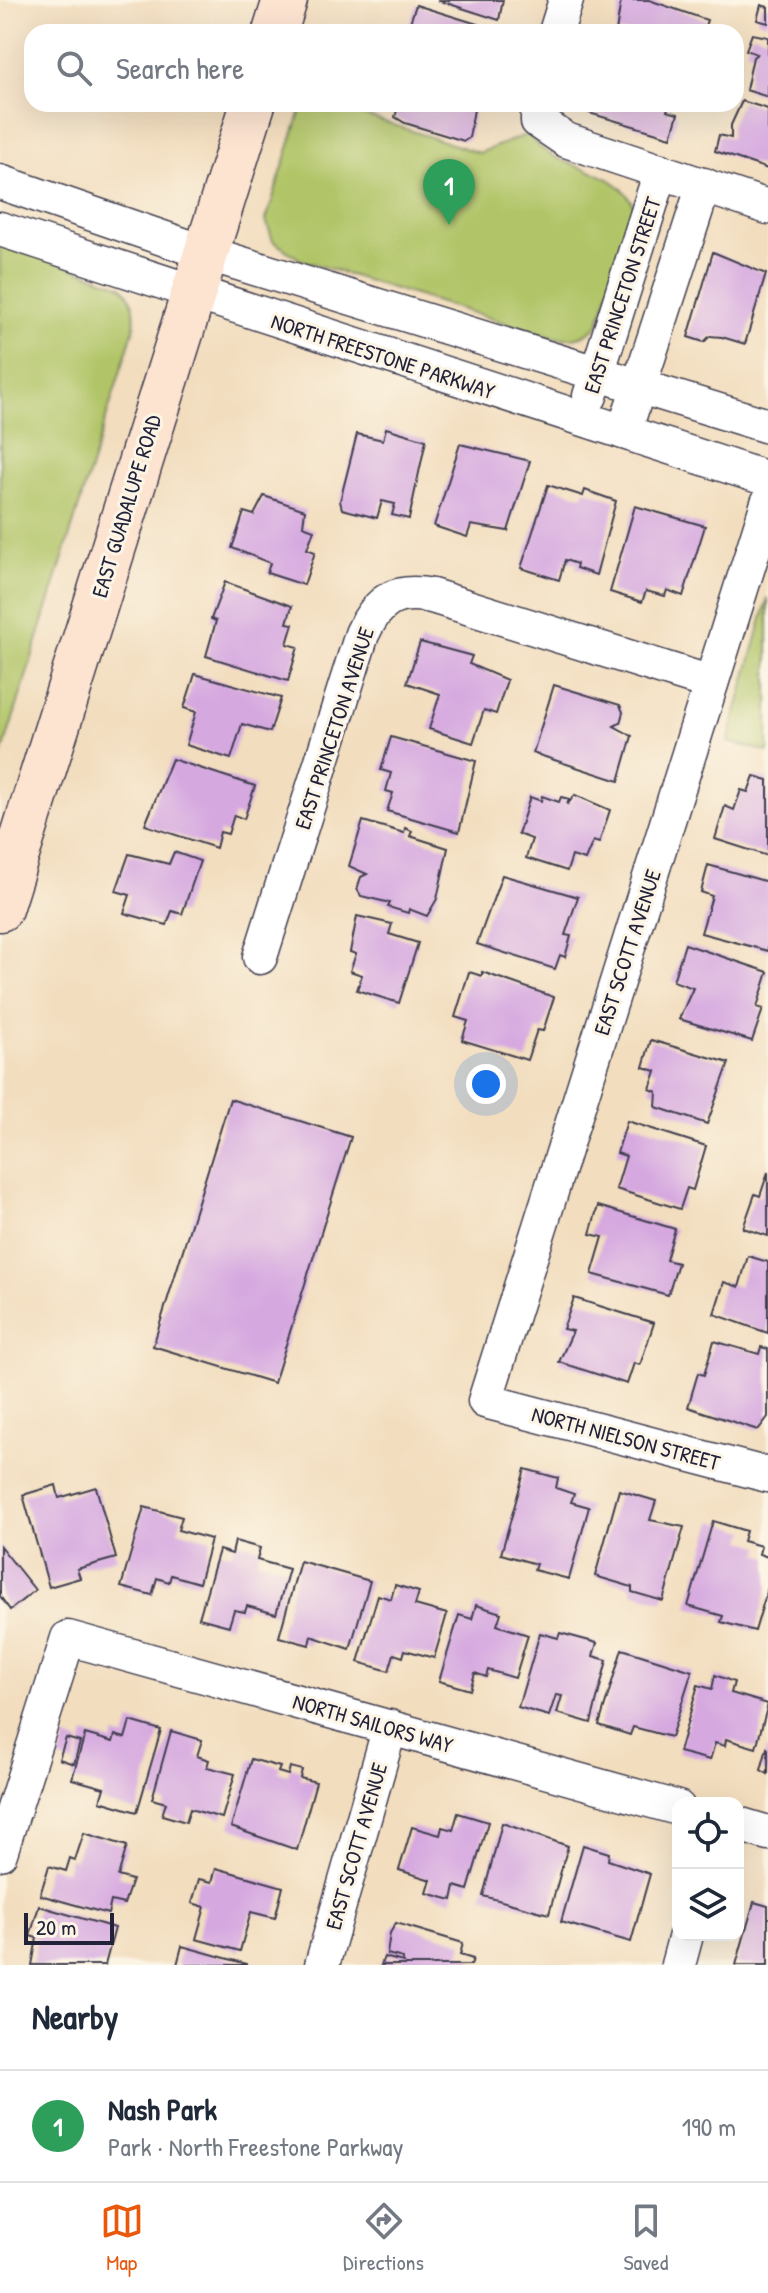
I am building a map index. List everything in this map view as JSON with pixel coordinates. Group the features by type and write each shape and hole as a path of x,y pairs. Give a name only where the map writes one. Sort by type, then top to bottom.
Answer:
{"main road":[{"path":"278,24 285,0"},
{"name":"EAST GUADALUPE ROAD","path":"0,909 182,321 250,112"}],"street":[{"path":"558,24 566,0"},
{"path":"538,112 566,140 768,207"},
{"name":"EAST PRINCETON STREET","path":"581,419 661,171"},
{"name":"NORTH FREESTONE PARKWAY","path":"0,182 206,253 768,426"},
{"name":"EAST PRINCETON STREET","path":"624,432 704,185"},
{"name":"NORTH FREESTONE PARKWAY","path":"0,229 193,295 768,479"},
{"name":"EAST SCOTT AVENUE","path":"485,1401 768,503"},
{"name":"EAST PRINCETON AVENUE","path":"260,957 362,634 378,606 388,597 401,593 432,596 711,683"},
{"name":"NORTH NIELSON STREET","path":"485,1401 768,1475"},
{"name":"NORTH SAILORS WAY","path":"0,1853 68,1638 672,1806"},
{"name":"EAST SCOTT AVENUE","path":"322,1965 390,1727"},
{"path":"744,1826 768,1833"},
{"path":"678,1965 684,1941"}],"green space":[{"path":"300,112 354,112 479,153 528,134 540,148 555,157 614,183 626,193 635,209 598,325 587,333 564,338 551,337 301,260 273,241 266,220"},
{"path":"0,241 122,286 132,301 135,316 134,328 0,761"},
{"path":"768,597 768,752 728,742"}],"building":[{"path":"437,0 503,0 499,20"},
{"path":"621,0 649,0 707,20 706,24 617,24"},
{"path":"416,5 477,24 409,24"},
{"path":"761,5 768,7 768,23 757,20"},
{"path":"752,34 768,37 768,97 746,90 753,57 757,54 746,50"},
{"path":"744,102 768,109 768,169 715,151 719,135 731,138 731,125 737,112 744,112"},
{"path":"397,112 474,112 469,138 464,141 395,117"},
{"path":"671,112 678,114 671,137 589,113"},
{"path":"713,252 766,274 745,344 722,337 710,336 704,342 688,337"},
{"path":"386,428 426,440 409,519 392,515 395,504 382,501 377,518 342,509 340,501 357,434 383,440"},
{"path":"460,444 530,461 508,531 471,525 467,537 434,526"},
{"path":"548,485 583,496 585,490 616,501 596,575 576,568 577,564 565,560 559,580 521,568"},
{"path":"264,496 305,510 303,526 314,530 307,549 315,552 304,585 267,573 270,563 232,548 244,512 254,515"},
{"path":"635,506 705,526 683,596 667,590 665,596 646,591 642,602 610,592"},
{"path":"225,582 292,606 287,623 293,624 287,644 298,647 288,681 206,656 216,621 211,619"},
{"path":"420,642 472,656 469,664 507,680 496,714 484,710 473,743 429,729 440,694 407,683"},
{"path":"195,674 281,698 270,732 242,724 231,759 186,745 196,712 184,708"},
{"path":"554,685 620,705 623,712 620,723 614,726 632,736 619,781 533,753"},
{"path":"391,737 476,761 459,832 387,811 393,793 386,791 391,773 381,770"},
{"path":"172,759 255,786 244,819 234,815 228,834 220,832 216,848 145,825"},
{"path":"754,776 768,780 768,856 715,839 725,806 734,810 741,790 748,792"},
{"path":"575,795 610,810 599,843 593,841 585,860 572,856 567,871 526,858 532,839 518,834 530,797 541,801 542,796 559,802 561,797 569,799 567,805"},
{"path":"363,821 404,833 405,828 412,831 410,836 448,848 437,899 427,916 409,909 408,913 388,907 390,903 361,896 357,889 361,877 367,874 349,866"},
{"path":"174,852 200,861 182,914 172,911 167,925 124,913 130,895 116,891 129,854 169,864"},
{"path":"708,865 768,882 768,951 701,933 712,896 701,892"},
{"path":"502,875 578,897 565,935 571,936 565,957 560,955 555,969 477,944"},
{"path":"357,916 392,924 389,934 418,943 399,1003 357,990 362,975 350,971 356,954 350,952"},
{"path":"685,944 768,972 757,1007 763,1009 752,1041 679,1019 693,988 673,981"},
{"path":"469,972 482,976 482,972 554,997 543,1031 537,1030 527,1060 462,1040 468,1021 455,1017"},
{"path":"651,1040 729,1063 707,1124 656,1107 657,1092 650,1089 656,1071 643,1067"},
{"path":"230,1099 351,1137 274,1383 153,1346"},
{"path":"627,1121 706,1146 693,1190 687,1188 680,1209 616,1189 626,1156 617,1153"},
{"path":"768,1172 768,1236 743,1228 755,1194 760,1196"},
{"path":"598,1206 675,1229 666,1260 678,1263 668,1295 592,1274 603,1237 590,1234"},
{"path":"748,1256 768,1262 768,1333 714,1314 724,1282 739,1287"},
{"path":"574,1298 654,1323 640,1365 634,1363 627,1384 559,1362 573,1331 563,1329"},
{"path":"714,1341 759,1354 761,1347 768,1349 768,1417 758,1430 688,1407 698,1373 704,1375"},
{"path":"525,1469 558,1478 556,1488 574,1494 571,1502 589,1507 569,1579 534,1570 536,1564 501,1554"},
{"path":"56,1485 59,1498 96,1487 116,1558 77,1569 80,1578 49,1587 23,1495"},
{"path":"619,1490 656,1501 650,1520 684,1527 663,1601 632,1592 632,1587 595,1576"},
{"path":"144,1507 182,1517 178,1530 211,1539 199,1583 171,1575 169,1582 157,1578 152,1595 121,1587"},
{"path":"713,1521 746,1531 743,1541 761,1546 759,1554 768,1557 768,1587 755,1631 721,1622 723,1616 688,1606"},
{"path":"235,1541 260,1548 257,1560 289,1569 276,1614 247,1606 245,1612 234,1610 229,1626 199,1618 219,1550 232,1554"},
{"path":"0,1546 35,1590 10,1610 0,1596"},
{"path":"300,1561 370,1581 350,1649 311,1636 309,1645 279,1637"},
{"path":"395,1585 419,1592 415,1605 447,1614 434,1658 405,1650 403,1657 394,1654 389,1671 358,1662 378,1595 391,1599"},
{"path":"476,1605 501,1613 497,1625 528,1635 515,1678 488,1670 486,1677 475,1673 470,1690 439,1681 459,1615 472,1619"},
{"path":"540,1633 558,1638 560,1633 597,1643 593,1656 607,1660 591,1723 557,1713 562,1696 556,1695 549,1716 518,1707"},
{"path":"622,1649 692,1671 671,1737 633,1727 630,1735 599,1725"},
{"path":"715,1675 734,1682 731,1693 768,1704 756,1748 726,1739 725,1746 715,1743 710,1760 679,1752 698,1685 712,1689"},
{"path":"130,1721 161,1730 137,1812 100,1801 104,1788 72,1779 85,1734 113,1742 115,1735 125,1738"},
{"path":"171,1731 202,1740 197,1756 209,1760 207,1767 235,1774 222,1818 190,1809 186,1822 162,1815 166,1803 152,1799"},
{"path":"66,1738 80,1742 74,1764 59,1759"},
{"path":"768,1749 768,1774 761,1770"},
{"path":"251,1759 280,1767 278,1772 288,1775 290,1767 302,1770 300,1778 316,1782 297,1850 231,1827"},
{"path":"458,1813 488,1822 468,1890 455,1886 452,1900 427,1893 431,1880 399,1870 412,1827 440,1835 442,1827 453,1830"},
{"path":"502,1823 568,1846 549,1914 483,1896"},
{"path":"84,1833 127,1846 118,1876 132,1880 124,1904 111,1901 108,1914 40,1895 49,1866 66,1871 70,1858 75,1860"},
{"path":"583,1845 609,1853 608,1860 650,1874 631,1942 561,1922"},
{"path":"216,1868 283,1887 275,1918 251,1912 240,1951 196,1939 205,1907 192,1903 199,1879 212,1882"},
{"path":"754,1902 768,1906 768,1965 736,1965"},
{"path":"39,1906 115,1928 105,1965 32,1965 37,1938 30,1936"},
{"path":"396,1923 463,1943 460,1955 473,1959 471,1965 381,1965 384,1957 403,1962 403,1958 387,1954 390,1933"},
{"path":"182,1946 247,1964 247,1965 177,1965"}],"place":[{"name":"Nash Park","path":"449,225"}]}
